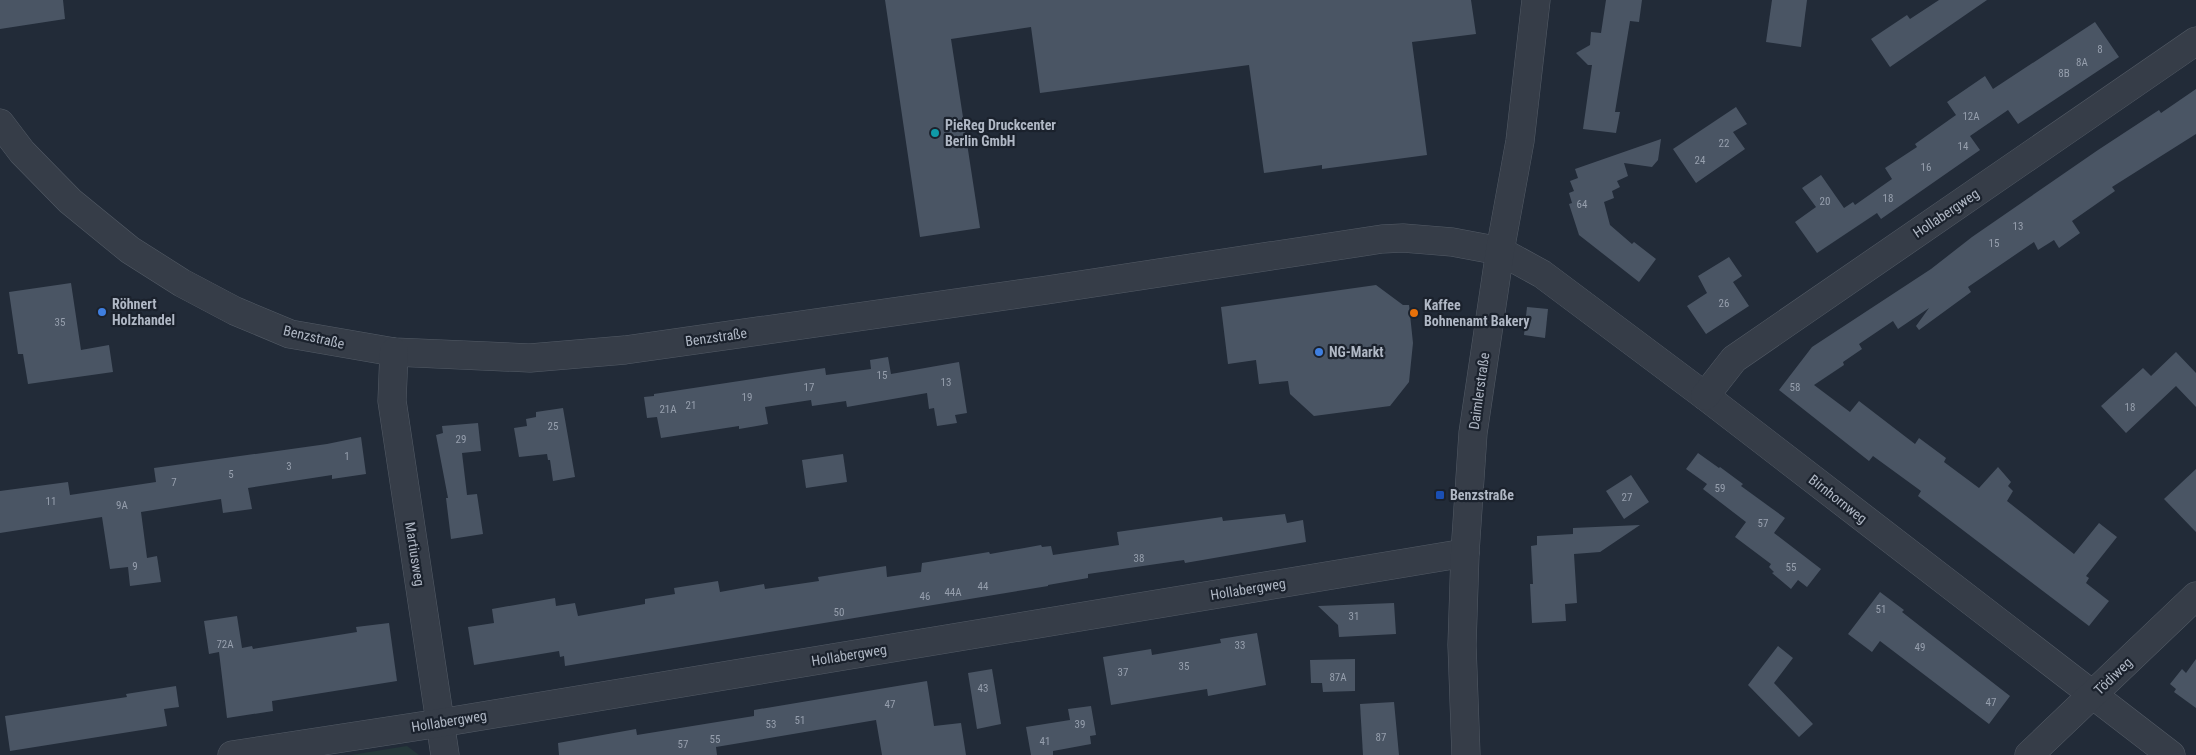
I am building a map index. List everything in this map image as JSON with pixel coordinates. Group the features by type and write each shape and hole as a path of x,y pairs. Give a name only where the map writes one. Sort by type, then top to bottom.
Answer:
{"street":[{"name":"Daimlerstraße","path":"1466,755 1462,645 1465,553 1473,433 1500,251 1520,140 1536,0"},
{"name":"Hollabergweg","path":"1705,396 1734,359 2196,41"},
{"name":"Benzstraße","path":"0,123 22,152 70,202 130,250 182,283 235,311 290,334 394,352 530,358 625,350 1024,294 1382,239 1403,238 1452,242 1500,251"},
{"name":"Birnhornweg","path":"1500,251 1542,274 1705,396 2170,755"},
{"name":"Martiusweg","path":"394,352 392,401 445,755"},
{"name":"Hollabergweg","path":"232,755 440,723 1465,553"},
{"name":"Tödiweg","path":"2029,755 2196,596"}],"shaded area":[{"path":"407,746 419,755 351,755"}],"building":[{"path":"0,0 63,0 65,19 0,29"},
{"path":"885,0 1471,0 1476,34 1412,42 1427,155 1322,169 1322,165 1264,173 1249,65 1040,93 1031,27 951,39 980,228 920,237"},
{"path":"1606,0 1642,0 1639,22 1630,21 1615,112 1620,112 1616,133 1583,129 1592,65 1588,65 1576,53 1590,45 1591,32 1601,33"},
{"path":"1772,0 1807,0 1801,47 1766,42"},
{"path":"1939,0 1987,0 1890,67 1871,39 1907,15 1910,19"},
{"path":"2095,22 2119,57 2018,124 2008,110 1970,136 1980,150 1881,219 1877,213 1817,253 1795,222 1816,207 1802,188 1821,175 1844,208 1853,202 1855,205 1892,179 1885,168 1917,147 1915,144 1956,115 1947,102 1985,76 1993,89"},
{"path":"2196,89 2196,134 2112,187 2115,191 2072,221 2080,233 2059,248 2054,240 2038,250 2034,242 1968,287 1971,292 1919,330 1916,326 1929,308 1898,329 1893,321 1859,344 1862,349 1843,362 1844,365 1814,385 1850,412 1859,401 1915,444 1919,438 1946,458 1944,462 1979,488 1998,467 2011,482 2008,486 2013,491 2007,501 2074,554 2099,523 2117,537 2086,576 2089,578 2086,583 2109,601 2089,626 1918,496 1921,491 1873,456 1869,461 1779,390 1812,347 1931,269 1972,237 2098,150 2159,110 2161,113"},
{"path":"1736,107 1747,124 1733,132 1745,149 1696,183 1673,149"},
{"path":"1661,139 1658,160 1652,167 1624,163 1628,176 1617,181 1620,187 1612,191 1614,198 1604,202 1610,225 1632,244 1634,242 1656,259 1639,282 1579,235 1569,204 1572,203 1569,193 1574,191 1570,181 1578,178 1575,169"},
{"path":"1729,257 1742,276 1733,282 1749,306 1706,334 1687,306 1707,293 1698,276"},
{"path":"71,283 81,350 109,345 113,372 28,384 23,354 18,354 9,292"},
{"name":"NG-Markt","path":"1376,285 1403,305 1409,305 1413,343 1409,382 1390,406 1314,416 1290,394 1288,381 1259,384 1256,360 1228,364 1221,307"},
{"path":"1527,307 1548,309 1545,338 1524,335"},
{"path":"2176,352 2196,373 2196,407 2176,386 2126,433 2101,406 2143,368 2151,376"},
{"path":"888,357 891,374 959,362 967,413 955,415 957,423 937,426 934,408 929,409 927,393 847,407 846,401 812,406 811,400 765,407 768,424 739,429 739,426 661,438 657,417 647,418 644,397 654,396 654,394 825,368 826,375 871,369 870,360"},
{"path":"563,408 575,477 553,481 550,460 548,460 547,454 519,457 514,428 527,426 526,419 536,417 536,412"},
{"path":"478,423 481,451 462,453 467,495 477,494 483,534 451,539 446,498 448,498 436,435 443,433 442,426"},
{"path":"361,437 366,474 332,479 332,475 248,488 252,509 223,513 221,499 141,512 147,558 157,556 161,582 130,586 128,567 110,569 102,517 0,533 0,491 68,482 70,495 156,482 154,468 327,444"},
{"path":"1698,453 1743,484 1741,486 1785,518 1774,533 1821,569 1807,587 1798,580 1791,589 1772,573 1774,572 1769,567 1771,564 1735,537 1746,522 1703,489 1707,484 1686,469"},
{"path":"843,454 847,482 806,488 802,460"},
{"path":"2196,469 2196,532 2164,499"},
{"path":"1631,475 1649,502 1624,519 1606,491"},
{"path":"1285,514 1287,523 1303,520 1306,542 1185,563 1184,560 1088,574 1088,578 1048,586 565,666 564,656 560,657 559,651 474,665 468,627 494,623 492,609 555,598 556,606 575,603 578,616 645,604 645,599 675,594 674,588 718,581 720,592 764,584 765,589 819,581 818,577 886,566 887,577 921,572 922,563 989,552 990,554 1041,545 1042,547 1051,546 1053,555 1119,545 1117,532 1222,517 1223,521"},
{"path":"1640,525 1600,552 1574,554 1577,603 1565,604 1566,621 1532,623 1530,584 1533,584 1531,546 1537,545 1537,536 1573,534 1573,528"},
{"path":"1880,592 1904,610 1902,612 2010,696 1989,724 1880,641 1872,652 1848,634"},
{"path":"1394,603 1396,634 1339,637 1338,625 1318,606"},
{"path":"237,616 242,648 252,646 253,649 357,632 356,627 389,623 397,681 272,701 273,711 227,718 219,652 209,654 204,621"},
{"path":"1257,633 1266,685 1208,696 1207,689 1111,705 1103,657 1151,649 1152,655 1221,643 1220,639"},
{"path":"1778,646 1793,658 1774,683 1813,724 1799,737 1748,685"},
{"path":"1355,659 1355,691 1323,692 1322,683 1311,683 1310,660"},
{"path":"2196,659 2196,708 2174,692 2176,689 2170,684 2182,669 2186,673"},
{"path":"992,669 1001,724 977,729 968,673"},
{"path":"927,681 934,726 961,723 966,755 882,755 876,720 716,747 717,755 559,755 558,743 636,729 637,735 754,716 754,710"},
{"path":"176,686 179,707 164,709 167,726 10,751 5,716 127,697 126,694"},
{"path":"1394,702 1399,755 1363,755 1360,704"},
{"path":"1091,706 1096,735 1090,736 1091,744 1053,751 1053,755 1031,755 1026,727 1070,720 1068,709"}],"place":[{"name":"PieReg Druckcenter Berlin GmbH","path":"935,133"},
{"name":"Röhnert Holzhandel","path":"102,312"},
{"name":"Kaffee Bohnenamt Bakery","path":"1414,313"},
{"name":"NG-Markt","path":"1319,352"},
{"name":"Benzstraße","path":"1440,495"}]}
